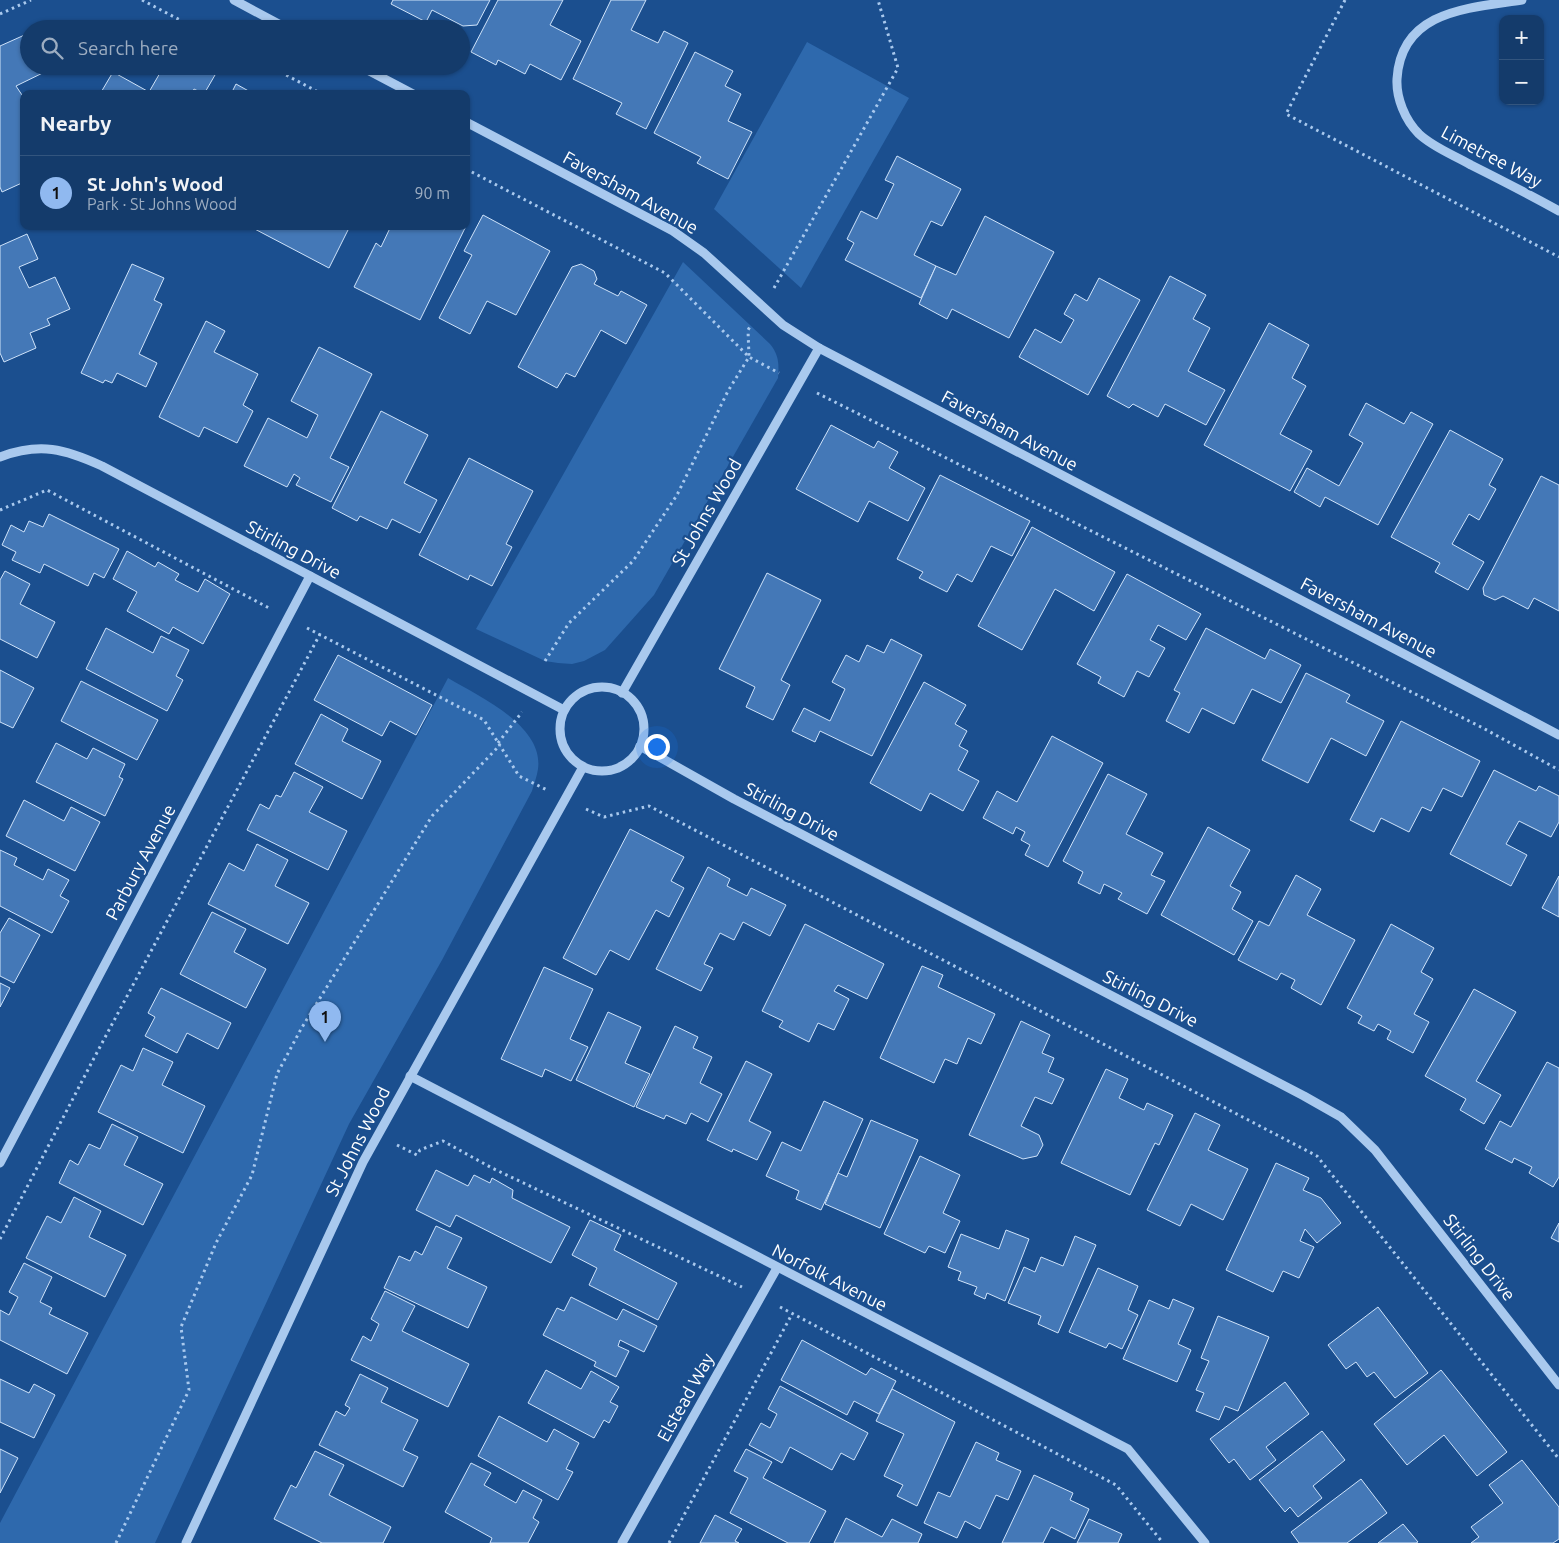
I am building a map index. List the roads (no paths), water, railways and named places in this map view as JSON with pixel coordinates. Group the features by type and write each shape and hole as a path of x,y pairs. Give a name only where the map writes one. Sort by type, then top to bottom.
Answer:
{"street":[{"path":"234,0 271,20"},
{"name":"Limetree Way","path":"1522,0 1459,10 1428,22 1420,29 1406,48 1398,70 1398,91 1406,116 1418,133 1430,143 1559,210"},
{"path":"377,75 405,90"},
{"name":"Faversham Avenue","path":"470,124 673,231 704,254 782,325 819,348 1559,735"},
{"name":"St Johns Wood","path":"622,693 819,348"},
{"name":"Stirling Drive","path":"0,457 33,449 56,449 102,466 564,710"},
{"name":"Parbury Avenue","path":"0,1163 310,576"},
{"path":"610,688 622,693 639,710 643,734 640,746 633,758 622,766 609,771 596,771 583,767 572,759 564,749 560,736 560,723 564,710 572,700 583,692 610,688"},
{"name":"Stirling Drive","path":"640,746 743,804 1341,1117 1375,1150 1559,1385"},
{"name":"St Johns Wood","path":"186,1543 377,1135 583,767"},
{"name":"Norfolk Avenue","path":"410,1076 1128,1449 1205,1543"},
{"name":"Elstead Way","path":"622,1543 777,1268"}],"place":[{"name":"St John's Wood","path":"325,1042"}]}
